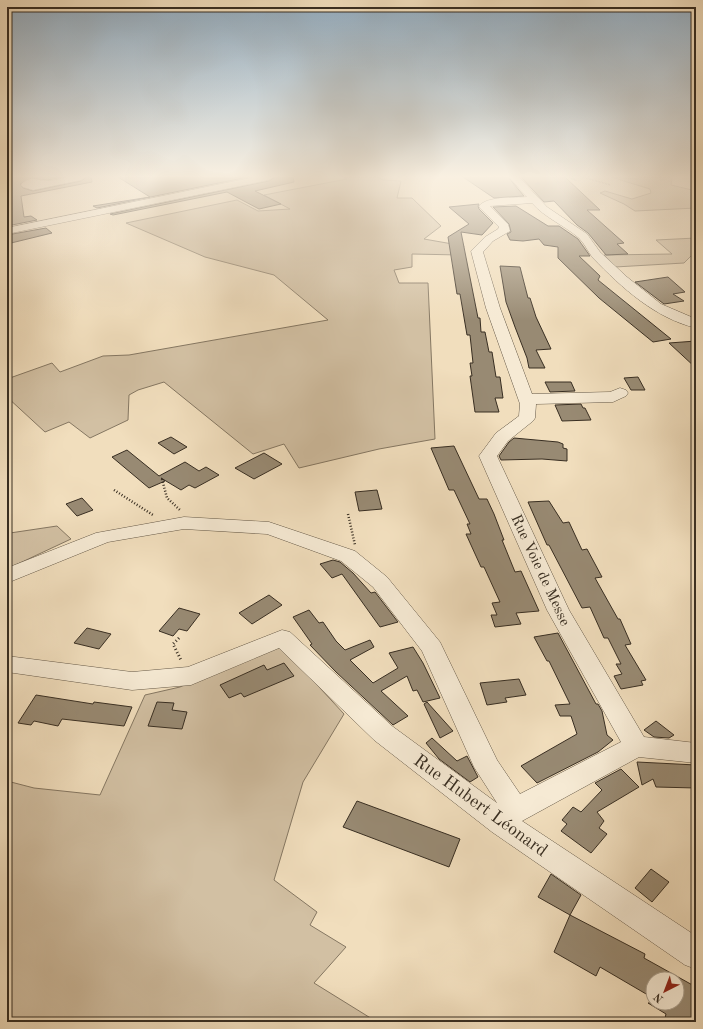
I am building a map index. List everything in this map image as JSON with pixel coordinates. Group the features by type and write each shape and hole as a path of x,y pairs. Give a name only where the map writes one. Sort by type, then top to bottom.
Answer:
{"street":[{"path":"7,231 36,225"},
{"name":"Rue Voie de Messe","path":"503,225 504,231 489,239 477,251 493,308 528,404 527,418 502,437 488,456 558,610 636,746"},
{"path":"567,225 583,236 596,254 656,307 696,324"},
{"path":"526,399 613,397 620,393"},
{"path":"7,576 103,537 184,523 269,528 348,556 380,582 432,648 509,816 636,746 696,753"},
{"name":"Rue Hubert Léonard","path":"7,664 132,681 191,676 282,638 383,733 509,816 696,954"}],"path":[{"path":"162,479 167,498 193,523"},
{"path":"114,490 169,525"},
{"path":"348,514 356,548 354,561"}],"shaded area":[{"path":"131,225 440,225 441,226 424,239 464,246 460,255 412,254 412,267 394,270 399,283 428,283 435,439 379,449 299,468 284,444 253,454 164,382 138,390 129,395 128,420 90,438 69,422 45,432 7,397 7,379 52,363 60,372 103,356 129,355 328,320 274,275 205,257"},
{"path":"696,238 696,251 684,263 615,267 604,255 672,254 656,240"},
{"path":"57,526 71,539 7,569 7,530 10,533"},
{"path":"261,648 283,648 344,714 303,782 274,880 317,912 310,925 346,947 314,983 377,1022 7,1022 7,781 34,788 100,795 145,695 180,687"}],"building":[{"path":"467,225 491,225 482,235 461,232 478,318 480,318 481,332 485,332 489,352 492,352 496,377 500,377 503,398 495,398 499,412 475,412 470,376 472,376 470,363 473,363 470,335 467,335 460,294 457,294 448,237"},
{"path":"509,225 559,226 578,239 590,256 579,256 600,276 598,280 671,339 653,342 599,298 558,258 558,247 544,245 539,239 523,241 510,240 507,234 511,232"},
{"path":"577,225 604,225 624,243 617,244 628,254 606,255 588,233"},
{"path":"46,228 52,233 7,244 7,235"},
{"path":"500,266 520,267 528,298 530,298 536,317 551,349 536,350 545,368 529,368 527,358 506,302"},
{"path":"668,277 685,292 673,294 684,301 664,304 635,282"},
{"path":"696,341 696,368 669,343"},
{"path":"638,377 645,390 631,390 624,378"},
{"path":"545,382 571,382 575,391 550,392"},
{"path":"581,404 583,408 585,408 591,420 562,421 555,405"},
{"path":"171,437 187,447 174,454 158,443"},
{"path":"514,438 558,442 563,444 563,448 567,449 567,461 542,459 501,460 499,456 509,442"},
{"path":"454,446 479,499 487,499 515,572 521,571 539,611 516,613 521,624 495,627 491,615 497,615 492,603 500,602 484,567 481,567 466,534 471,534 467,524 470,524 454,490 449,490 431,448"},
{"path":"127,450 159,476 185,462 199,471 206,467 219,475 195,488 189,485 181,490 161,478 165,481 149,488 112,457"},
{"path":"264,453 282,464 254,479 235,468"},
{"path":"377,490 382,509 359,511 355,492"},
{"path":"82,498 93,510 77,516 66,504"},
{"path":"549,501 563,523 569,522 582,550 587,549 602,577 595,578 618,619 620,619 631,644 625,645 646,680 641,681 643,685 621,689 614,676 622,674 616,664 621,664 608,638 604,638 590,607 582,608 549,545 547,545 528,502"},
{"path":"333,560 340,562 353,573 371,593 375,592 398,622 380,627 342,574 332,578 320,564"},
{"path":"269,595 282,605 252,624 239,613"},
{"path":"179,608 200,614 187,631 179,629 173,636 159,631"},
{"path":"309,610 319,623 323,622 336,641 345,650 370,640 374,647 350,660 373,683 398,668 389,653 413,647 423,663 440,698 423,702 417,690 413,691 407,676 381,691 408,716 393,725 336,672 310,645 312,644 293,617"},
{"path":"87,628 111,634 99,649 74,643"},
{"path":"558,633 596,704 598,704 602,711 607,735 613,740 598,752 537,783 521,766 577,734 571,716 560,716 555,705 570,704 549,661 547,661 534,637"},
{"path":"284,663 294,676 244,697 241,693 229,698 220,685 264,665 267,670"},
{"path":"519,679 526,695 505,698 507,702 487,705 480,683"},
{"path":"36,695 93,704 94,702 132,707 124,726 62,719 58,726 34,721 31,725 18,723"},
{"path":"157,702 174,703 172,710 187,712 182,729 148,726"},
{"path":"427,702 453,731 440,738 424,704"},
{"path":"656,721 674,735 669,738 654,737 644,730"},
{"path":"432,738 457,761 467,756 478,777 470,782 439,759 426,743"},
{"path":"637,762 696,765 696,788 656,787 653,779 642,785"},
{"path":"621,769 639,787 597,812 604,821 599,828 607,834 591,853 561,831 567,824 562,820 573,807 581,812 602,790 595,783"},
{"path":"357,801 460,839 449,867 343,827"},
{"path":"651,869 669,882 652,902 635,888"},
{"path":"551,874 581,895 570,915 538,897"},
{"path":"570,915 645,954 644,958 667,971 645,971 645,993 600,967 596,976 554,952"},
{"path":"685,981 696,987 696,1022 664,1022 666,1014 661,1011 685,1011"}]}
